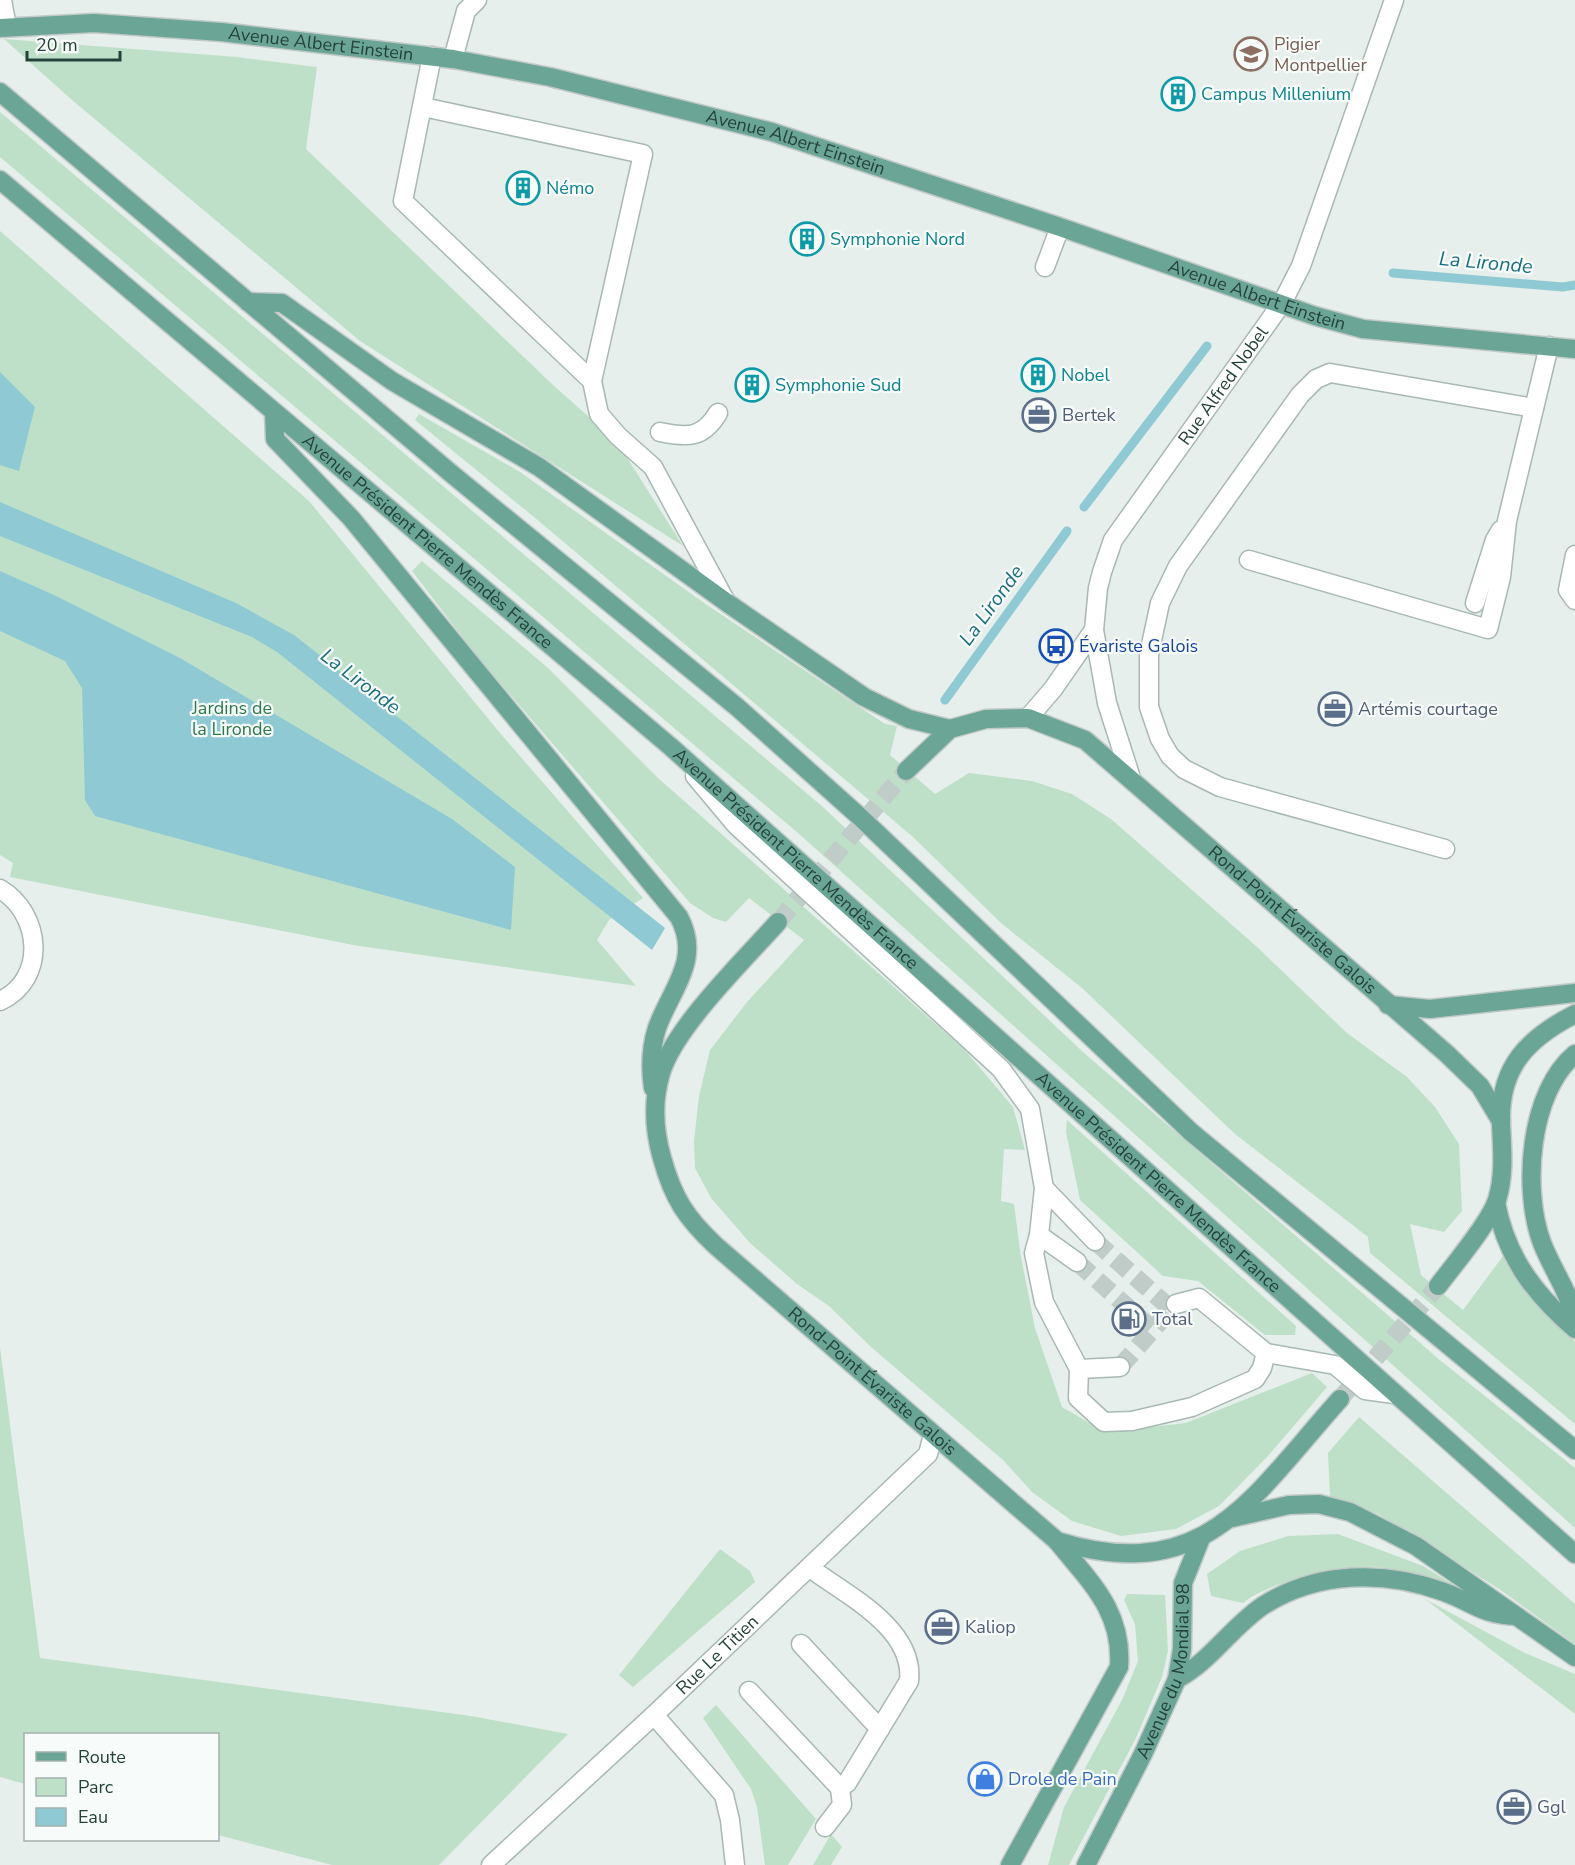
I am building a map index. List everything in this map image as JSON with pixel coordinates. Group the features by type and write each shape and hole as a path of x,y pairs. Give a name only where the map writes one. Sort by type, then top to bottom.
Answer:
{"main road":[{"name":"Avenue Albert Einstein","path":"3,27 94,23 220,32 453,59 587,85 721,118 1060,227 1315,316 1363,328 1575,349"},
{"path":"0,92 248,302 736,707 860,817 1191,1132 1432,1334 1575,1450"},
{"name":"Avenue Président Pierre Mendès France","path":"0,180 671,747 1575,1554"},
{"path":"248,302 282,303 392,381 539,467 726,602 864,697 909,719 950,729"},
{"path":"274,413 274,439 351,518 679,916 686,930 689,946 678,987 657,1028 651,1054 655,1101"},
{"name":"Rond-Point Évariste Galois","path":"906,771 950,729 986,718 1028,718 1085,740 1447,1054 1480,1086 1501,1121 1502,1179 1496,1203 1466,1251 1438,1286"},
{"name":"Rond-Point Évariste Galois","path":"778,922 683,1031 661,1071 655,1101 656,1138 675,1198 691,1222 1057,1541 1088,1551 1142,1555 1170,1550 1201,1538 1232,1518 1340,1399"},
{"path":"1388,1005 1430,1009 1575,993"},
{"path":"1501,1121 1505,1083 1525,1049 1546,1029 1575,1014"},
{"path":"1575,1054 1546,1092 1533,1144 1533,1202 1541,1240 1572,1303 1575,1318"},
{"path":"1496,1203 1501,1229 1526,1278 1550,1308 1575,1329"},
{"path":"1232,1518 1289,1505 1319,1504 1350,1512 1416,1546 1575,1657"},
{"name":"Avenue du Mondial 98","path":"1086,1865 1143,1754 1177,1679 1182,1649 1183,1583 1201,1538"},
{"path":"1010,1865 1119,1668 1121,1646 1117,1627 1105,1601 1057,1541"},
{"path":"1177,1679 1191,1671 1233,1629 1264,1605 1296,1588 1330,1578 1365,1577 1408,1583 1448,1594 1487,1614 1518,1616"}],"street":[{"path":"2,0 3,27"},
{"path":"453,59 466,11 477,0"},
{"name":"Rue Alfred Nobel","path":"1131,778 1107,703 1094,630 1098,588 1113,540 1282,303 1312,240 1394,0"},
{"path":"432,56 403,201 592,381"},
{"path":"423,107 643,154 592,381 598,414 653,467 726,602"},
{"path":"1045,267 1060,227"},
{"path":"1249,560 1488,629 1501,577 1507,521 1549,346"},
{"path":"1446,849 1220,787 1184,769 1170,756 1160,739 1149,707 1149,654 1160,603 1178,566 1300,395 1316,379 1330,373 1534,408"},
{"path":"660,432 694,435 710,427 718,413"},
{"path":"1475,603 1495,540 1507,521"},
{"path":"1575,555 1568,590 1575,600"},
{"name":"Rue Alfred Nobel","path":"1028,718 1053,689 1094,630"},
{"path":"671,747 736,825 1001,1069 1030,1109 1044,1188 1040,1235 1034,1253 1044,1302 1079,1369 1078,1398 1104,1422 1132,1421 1192,1407 1255,1379 1262,1368 1266,1353"},
{"path":"0,889 12,896 24,909 31,925 35,946 32,962 23,982 8,998 0,1001"},
{"path":"1044,1188 1095,1241"},
{"path":"1040,1235 1077,1262"},
{"path":"1176,1304 1199,1298 1266,1353 1335,1365 1365,1390 1394,1394"},
{"path":"1079,1369 1120,1367"},
{"name":"Rue Le Titien","path":"491,1865 654,1715 928,1454 933,1435"},
{"path":"810,1568 870,1609 907,1658 910,1668 909,1681 847,1783 840,1788"},
{"path":"801,1644 880,1729"},
{"path":"749,1691 840,1788 842,1805 825,1827"},
{"path":"654,1715 724,1795 730,1820 735,1865"}],"green space":[{"path":"4,39 237,57 317,67 306,149 552,384 617,442 683,546 360,341 72,100"},
{"path":"0,112 823,807 1083,1052 1441,1361 1575,1468 1575,1528 798,833 0,157"},
{"name":"Jardins de la Lironde","path":"0,231 309,501 500,733 643,898 609,920 597,940 636,986 353,945 10,877 13,863 0,855"},
{"path":"419,414 520,472 707,605 885,724 897,726 890,755 935,794 969,773 1032,781 1072,794 1111,819 1256,946 1347,1033 1407,1077 1435,1107 1459,1144 1462,1211 1444,1232 1410,1224 1421,1275 1463,1310 1503,1256 1519,1283 1575,1342 1575,1424 1370,1253 1368,1237 1235,1134 1082,988 1001,923 913,837 540,522 415,420"},
{"path":"422,561 548,668 657,777 964,1049 1013,1107 1025,1150 1004,1149 1001,1201 1014,1204 1021,1257 1035,1328 1062,1407 1105,1432 1186,1423 1312,1373 1327,1387 1268,1456 1219,1506 1176,1529 1121,1536 1072,1521 1032,1492 1003,1460 871,1347 829,1306 797,1284 750,1243 711,1198 695,1168 694,1141 699,1096 710,1050 747,1002 804,940 749,898 726,922 713,918 690,903 476,655 412,571"},
{"path":"1067,1120 1296,1326 1295,1335 1265,1335 1198,1281 1163,1276 1080,1200 1066,1132"},
{"path":"0,1347 40,1658 471,1716 568,1734 439,1865 332,1865 219,1835 219,1733 24,1733 24,1784 0,1777"},
{"path":"1359,1417 1575,1604 1575,1644 1499,1589 1378,1514 1330,1497 1328,1453"},
{"path":"1338,1534 1423,1566 1457,1587 1395,1570 1362,1567 1326,1572 1287,1582 1254,1595 1243,1603 1211,1596 1207,1574 1240,1551 1288,1536"},
{"path":"720,1549 750,1571 755,1582 633,1687 619,1675"},
{"path":"1127,1594 1165,1595 1168,1651 1162,1677 1136,1738 1069,1865 1048,1865 1064,1807 1122,1700 1138,1661 1135,1624 1124,1600"},
{"path":"1425,1599 1525,1653 1575,1674 1575,1714"},
{"path":"716,1705 816,1819 788,1865 765,1865 757,1807 751,1789 703,1718"},
{"path":"831,1834 842,1847 831,1865 813,1865"}],"water":[{"path":"0,372 35,407 19,471 0,465"},
{"path":"0,502 236,603 294,635 665,928 652,950 277,652 252,637 0,536"},
{"path":"0,571 54,595 180,658 452,819 515,867 511,930 95,816 85,800 82,688 65,661 0,631"}],"waterway":[{"name":"La Lironde","path":"1393,273 1563,287 1575,285"},
{"name":"La Lironde","path":"1084,507 1207,346"},
{"name":"La Lironde","path":"945,700 1067,531"}],"tunnel":[{"path":"778,922 906,771"},
{"path":"1095,1241 1171,1309 1176,1304"},
{"path":"1077,1262 1153,1330"},
{"path":"1340,1399 1438,1286"},
{"path":"1120,1367 1171,1309"}],"place":[{"name":"Pigier Montpellier","path":"1251,54"},
{"name":"Campus Millenium","path":"1178,94"},
{"name":"Némo","path":"523,188"},
{"name":"Symphonie Nord","path":"807,239"},
{"name":"Nobel","path":"1038,375"},
{"name":"Symphonie Sud","path":"752,385"},
{"name":"Bertek","path":"1039,415"},
{"name":"Évariste Galois","path":"1056,646"},
{"name":"Artémis courtage","path":"1335,709"},
{"name":"Total","path":"1129,1319"},
{"name":"Kaliop","path":"942,1627"},
{"name":"Drole de Pain","path":"985,1779"},
{"name":"Ggl","path":"1514,1807"}]}
